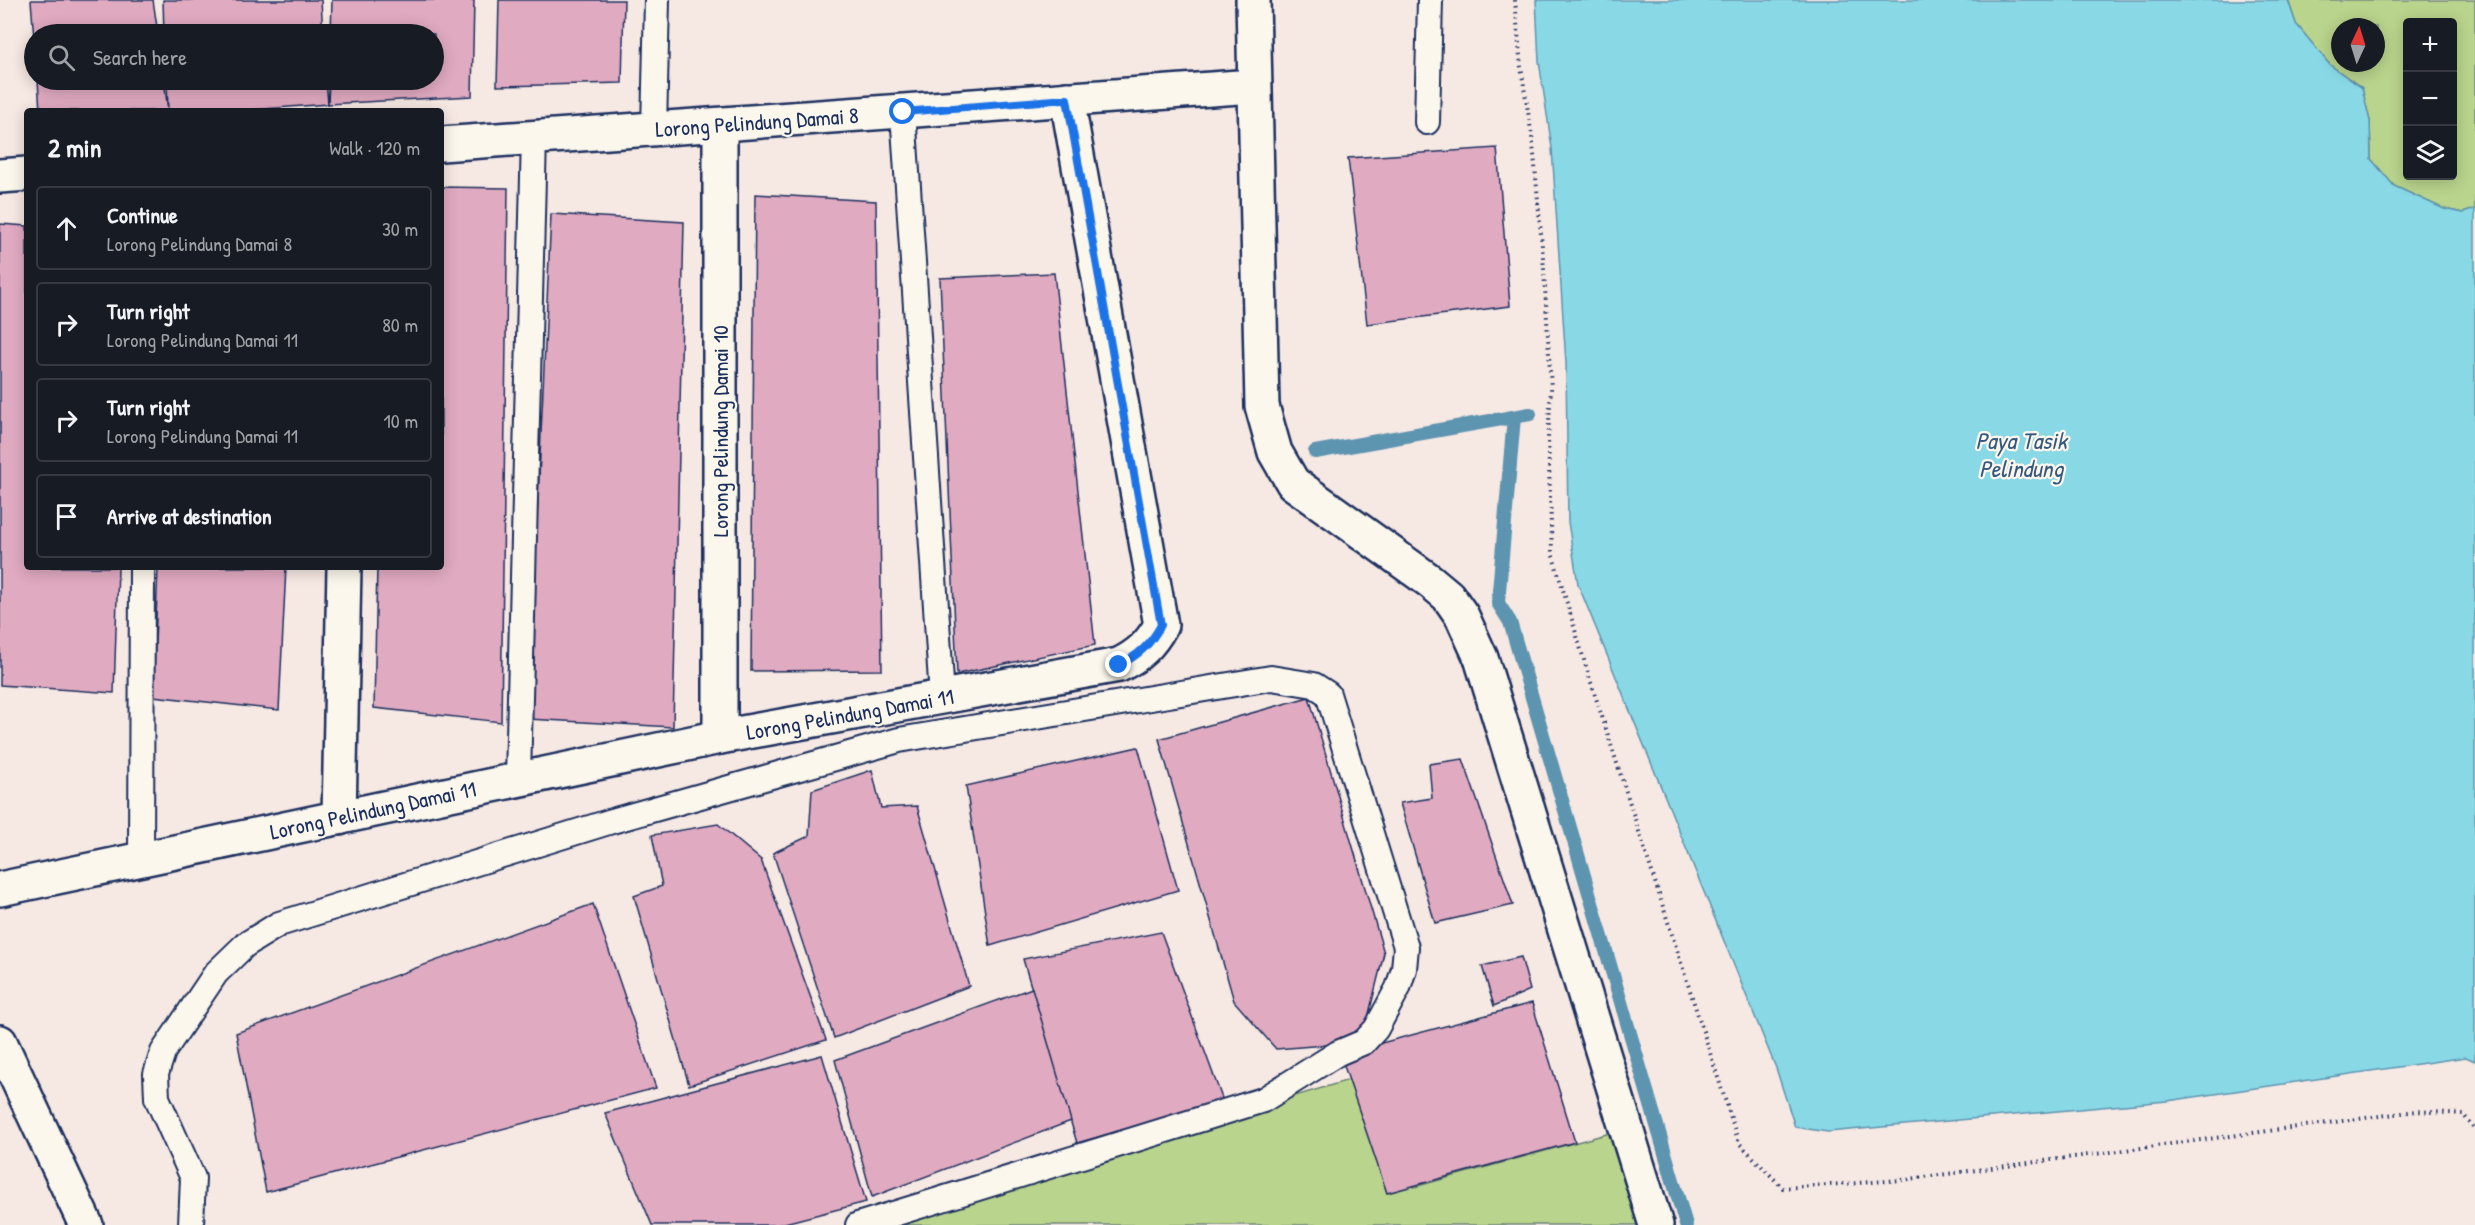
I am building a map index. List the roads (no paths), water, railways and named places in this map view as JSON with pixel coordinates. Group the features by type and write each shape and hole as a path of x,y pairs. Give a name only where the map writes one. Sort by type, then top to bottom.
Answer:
{"street":[{"path":"1253,0 1253,86 1262,406 1275,452 1293,483 1430,581 1448,596 1462,616 1481,658 1521,780 1656,1225"},
{"name":"Lorong Pelindung Damai 8","path":"444,144 1253,86"},
{"name":"Lorong Pelindung Damai 11","path":"0,889 720,737 1119,665 1140,655 1153,640 1161,625 1067,99"},
{"name":"Lorong Pelindung Damai 10","path":"720,124 720,737"},
{"path":"0,176 24,174"},
{"path":"339,818 344,570"},
{"path":"0,1042 86,1225"}],"lane":[{"path":"654,129 657,0"},
{"path":"1427,122 1430,0"},
{"path":"903,112 942,698"},
{"path":"518,778 534,137"},
{"path":"141,860 142,570"},
{"path":"191,1225 193,1178 157,1098 156,1074 163,1052 216,973 230,958 262,933 279,924 612,821 899,740 1271,678 1314,685 1328,694 1406,947 1404,969 1398,988 1376,1029 1364,1042 1338,1053 1263,1100 858,1225"}],"water":[{"name":"Paya Tasik Pelindung","path":"1536,0 2288,0 2296,24 2331,66 2331,72 2340,72 2362,88 2370,121 2371,159 2394,186 2444,209 2463,213 2475,209 2475,1061 2466,1057 2167,1101 1828,1132 1795,1127 1776,1068 1578,584 1568,522 1566,363 1552,148 1539,61"}],"waterway":[{"path":"1315,452 1530,414"},
{"path":"1514,417 1498,603 1510,622 1686,1225"}]}
